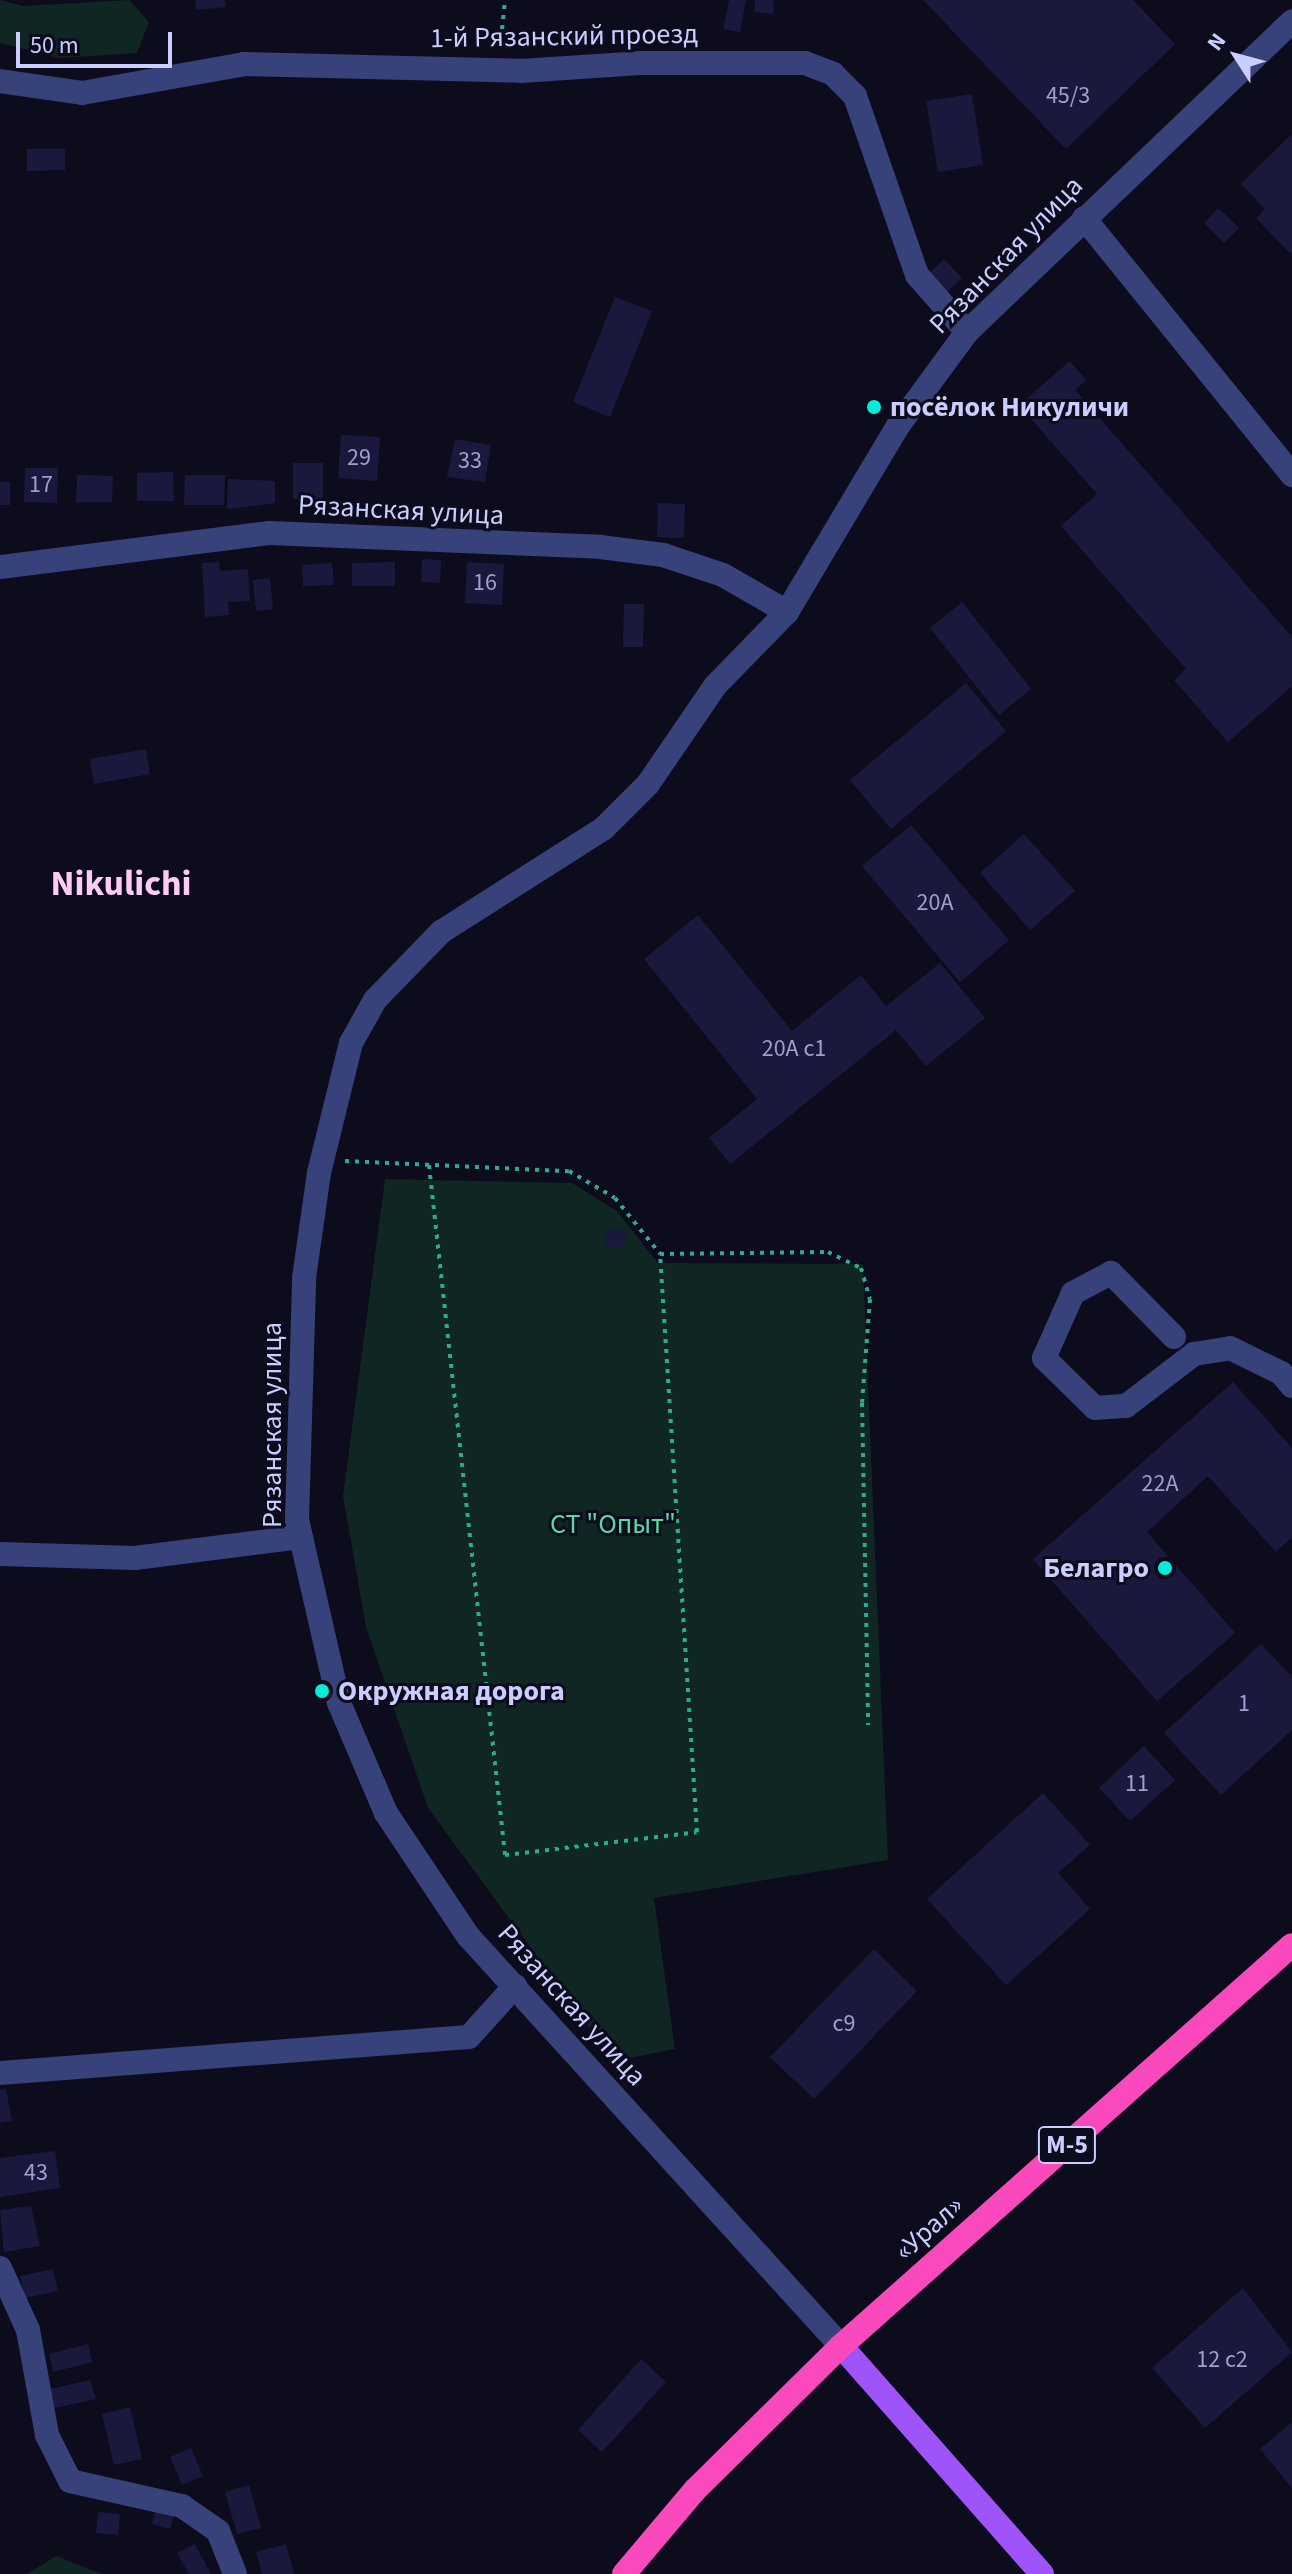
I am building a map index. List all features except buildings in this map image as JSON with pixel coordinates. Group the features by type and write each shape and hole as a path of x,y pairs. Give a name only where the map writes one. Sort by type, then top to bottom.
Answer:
{"highway":[{"name":"«Урал»","path":"624,2574 695,2490 841,2346 1292,1945"}],"main road":[{"path":"841,2346 1042,2574"}],"street":[{"name":"Рязанская улица","path":"841,2346 468,1936 386,1813 339,1703 301,1537 304,1278 322,1160 351,1043 375,1000 441,932 604,828 648,784 715,686 787,612 898,426 967,332 1292,21"},
{"name":"1-й Рязанский проезд","path":"0,81 82,93 244,64 498,70 805,63 833,74 865,115 917,275 967,332"},
{"path":"1084,218 1292,475"},
{"name":"Рязанская улица","path":"0,567 270,533 600,547 663,555 723,575 787,612"},
{"path":"1174,1337 1111,1273 1073,1293 1044,1358 1095,1408 1126,1406 1194,1354 1230,1348 1281,1373 1292,1386"},
{"path":"0,1554 135,1558 301,1537"},
{"path":"0,2073 469,2037 515,1986"},
{"path":"0,2268 28,2330 47,2435 70,2481 182,2506 218,2531 235,2574"}],"path":[{"path":"498,70 505,0"},
{"path":"322,1160 569,1171 615,1198 660,1254 697,1832 505,1855 429,1165"},
{"path":"660,1254 828,1252 861,1268 870,1299 862,1403 868,1725"}],"green space":[{"path":"0,0 23,6 129,0 149,22 137,53 59,58 0,43"},
{"name":"СТ \"Опыт\"","path":"385,1179 572,1183 617,1211 658,1263 863,1264 888,1860 654,1898 675,2049 614,2061 428,1808 366,1627 343,1496"},
{"path":"56,2556 102,2574 27,2574"}],"place":[{"name":"посёлок Никуличи","path":"874,407"},
{"name":"Белагро","path":"1165,1568"},
{"name":"Окружная дорога","path":"322,1691"}],"district":[{"name":"Nikulichi","path":"121,884"}]}
